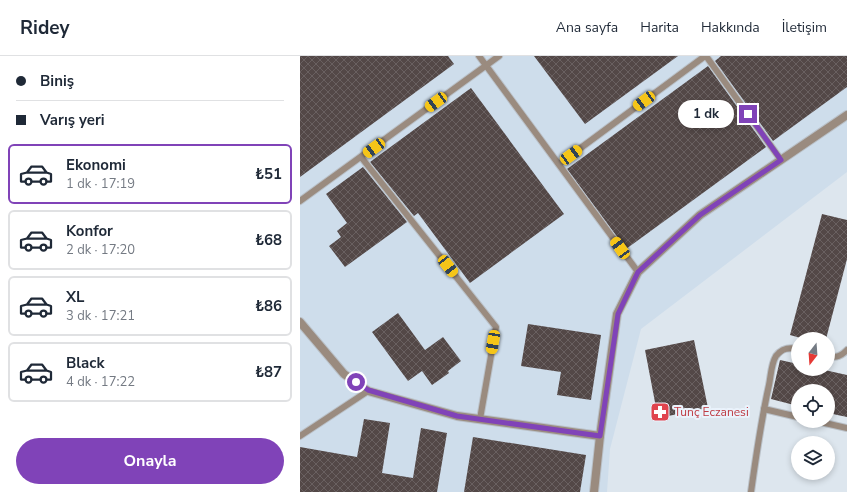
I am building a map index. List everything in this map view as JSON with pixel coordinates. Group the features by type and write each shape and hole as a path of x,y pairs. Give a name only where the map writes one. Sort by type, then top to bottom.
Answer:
{"street":[{"path":"594,492 600,436 618,314 638,272 700,215 847,115"},
{"path":"300,322 344,374 368,390 457,416 600,436"}],"lane":[{"path":"479,56 638,272"},
{"path":"300,201 499,56"},
{"path":"559,164 705,56 781,160"},
{"path":"361,157 496,327 480,419"},
{"path":"751,492 764,409 774,360 780,351 791,347"},
{"path":"835,358 847,350"},
{"path":"300,436 368,390"},
{"path":"764,409 791,415"},
{"path":"835,425 847,428"}],"shaded area":[{"path":"300,56 847,56 847,172 641,329 610,449 607,492 300,492"}],"building":[{"path":"300,56 448,56 454,64 300,177"},
{"path":"534,56 678,56 585,124"},
{"path":"721,56 847,56 847,87 773,141 715,61"},
{"path":"708,66 766,147 626,249 567,169"},
{"path":"471,88 564,214 470,283 418,213 414,216 370,162"},
{"path":"363,167 407,222 345,267 329,246 341,237 337,231 347,223 326,194"},
{"path":"822,214 847,220 847,259 828,332 791,332 790,335"},
{"path":"398,313 425,350 443,337 461,361 448,371 449,373 432,385 422,371 408,381 372,332"},
{"path":"528,324 601,335 591,400 557,395 561,372 521,366"},
{"path":"694,340 708,408 658,418 645,350"},
{"path":"780,360 791,362 791,376 835,376 835,372 847,375 847,417 835,414 835,384 791,384 791,404 771,399"},
{"path":"364,419 390,423 382,473 413,478 421,428 447,433 437,492 300,492 300,447 357,457"},
{"path":"473,437 586,455 580,492 464,492"}],"place":[{"name":"Tunç Eczanesi","path":"660,412"}],"route":[{"path":"356,382 368,390 457,416 600,436 618,314 638,272 700,215 781,160 748,114"}]}
